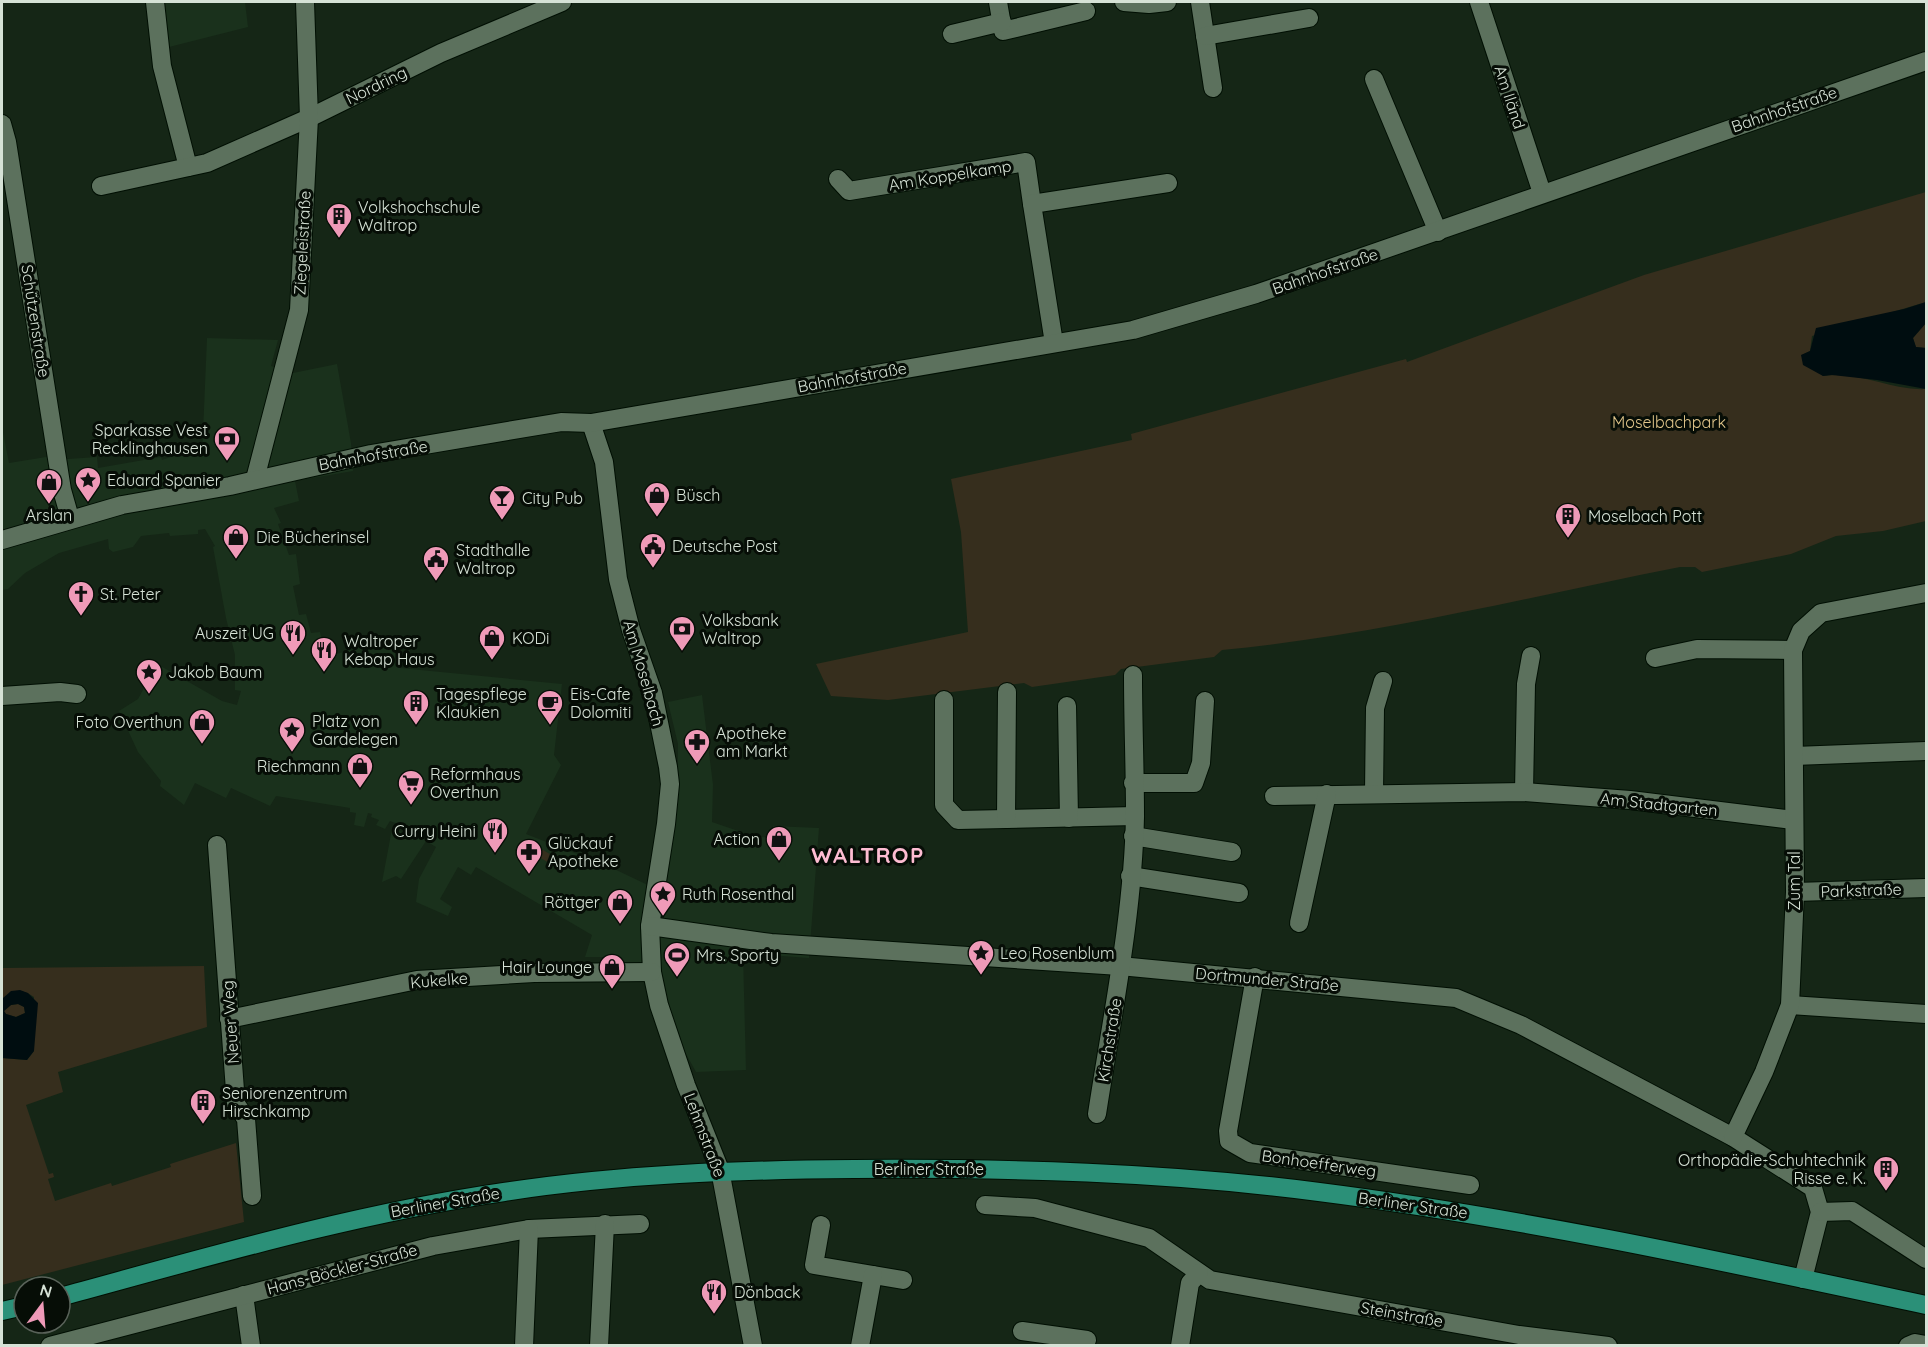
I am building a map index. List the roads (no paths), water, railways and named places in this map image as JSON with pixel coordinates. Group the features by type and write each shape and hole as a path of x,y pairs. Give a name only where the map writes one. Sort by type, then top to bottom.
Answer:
{"main road":[{"name":"Berliner Straße","path":"72,1294 403,1208 509,1191 720,1170 983,1168 1099,1173 1314,1191 1592,1234 1803,1279"},
{"path":"1803,1279 1926,1305"}],"street":[{"path":"155,2 162,66 188,167"},
{"name":"Ziegeleistraße","path":"255,479 299,310 309,118 305,2"},
{"path":"998,2 1003,31 1086,11"},
{"path":"1125,2 1149,4 1167,2"},
{"path":"1200,2 1213,88"},
{"name":"Am Iländ","path":"1479,2 1542,193"},
{"name":"Nordring","path":"101,186 207,163 309,118 441,53 554,3"},
{"path":"1205,36 1309,18"},
{"path":"952,34 1002,22"},
{"name":"Bahnhofstraße","path":"2,540 122,504 371,454 561,422 591,423 1133,330 1234,301 1438,232 1542,193 1926,61"},
{"path":"1374,79 1438,232"},
{"name":"Schützenstraße","path":"2,124 7,142 8,195 62,490 70,518"},
{"name":"Am Koppelkamp","path":"838,179 849,191 1026,162 1054,343"},
{"path":"1032,204 1168,183"},
{"name":"Am Moselbach","path":"591,423 604,462 618,579 631,630 653,693 670,784 650,926"},
{"path":"1655,658 1697,649 1792,650 1801,631 1821,613 1926,593"},
{"name":"Zum Tal","path":"1733,1137 1764,1072 1790,1005 1795,892 1792,650"},
{"path":"1524,792 1526,684 1532,656"},
{"path":"1120,966 1135,816 1133,675"},
{"path":"1374,793 1375,708 1383,681"},
{"path":"2,696 60,692 77,694"},
{"path":"1006,819 1008,692"},
{"path":"944,700 944,805 958,820 1135,816"},
{"path":"1133,783 1194,783 1202,763 1205,701"},
{"path":"1067,706 1069,818"},
{"path":"1794,756 1926,751"},
{"name":"Am Stadtgarten","path":"1274,796 1524,792 1630,800 1793,820"},
{"path":"1299,923 1327,794"},
{"path":"1133,836 1232,852"},
{"name":"Neuer Weg","path":"217,845 236,1104 246,1119 252,1196"},
{"path":"1130,876 1239,893"},
{"name":"Parkstraße","path":"1795,892 1926,888"},
{"name":"Dortmunder Straße","path":"650,926 771,943 1120,966 1255,977 1456,998 1521,1025 1733,1137 1812,1188 1820,1212"},
{"name":"Lehmstraße","path":"650,926 652,972 659,1005 686,1085 720,1170 753,1346"},
{"name":"Kirchstraße","path":"1097,1114 1120,966"},
{"name":"Kukelke","path":"230,1018 417,980 534,973 652,972"},
{"name":"Bonhoefferweg","path":"1255,977 1228,1131 1229,1141 1250,1153 1470,1185"},
{"path":"1790,1005 1926,1014"},
{"name":"Steinstraße","path":"985,1205 1035,1208 1149,1238 1210,1280 1519,1335 1608,1346"},
{"path":"1803,1279 1820,1212 1852,1211 1926,1259"},
{"path":"599,1346 605,1224"},
{"name":"Hans-Böckler-Straße","path":"50,1346 433,1246 529,1229 639,1224"},
{"path":"821,1225 813,1274 873,1275 903,1280"},
{"path":"524,1346 529,1229"},
{"path":"1180,1346 1190,1283 1199,1273"},
{"path":"860,1346 873,1275"},
{"path":"244,1296 251,1346"},
{"path":"1022,1331 1088,1336"}],"place":[{"name":"Volkshochschule Waltrop","path":"339,239"},
{"name":"Sparkasse Vest Recklinghausen","path":"227,462"},
{"name":"Eduard Spanier","path":"88,503"},
{"name":"Arslan","path":"49,505"},
{"name":"Büsch","path":"657,518"},
{"name":"City Pub","path":"502,521"},
{"name":"Moselbach Pott","path":"1568,539"},
{"name":"Die Bücherinsel","path":"236,560"},
{"name":"Deutsche Post","path":"653,569"},
{"name":"Stadthalle Waltrop","path":"436,582"},
{"name":"St. Peter","path":"81,617"},
{"name":"Volksbank Waltrop","path":"682,652"},
{"name":"Auszeit UG","path":"293,656"},
{"name":"KODi","path":"492,661"},
{"name":"Waltroper Kebap Haus","path":"324,673"},
{"name":"Jakob Baum","path":"149,695"},
{"name":"Tagespflege Klaukien","path":"416,726"},
{"name":"Eis-Cafe Dolomiti","path":"550,726"},
{"name":"Foto Overthun","path":"202,745"},
{"name":"Platz von Gardelegen","path":"292,753"},
{"name":"Apotheke am Markt","path":"697,765"},
{"name":"Riechmann","path":"360,789"},
{"name":"Reformhaus Overthun","path":"411,806"},
{"name":"Curry Heini","path":"495,854"},
{"name":"Action","path":"779,862"},
{"name":"Glückauf Apotheke","path":"529,875"},
{"name":"Ruth Rosenthal","path":"663,917"},
{"name":"Röttger","path":"620,925"},
{"name":"Leo Rosenblum","path":"981,976"},
{"name":"Mrs. Sporty","path":"677,978"},
{"name":"Hair Lounge","path":"612,990"},
{"name":"Seniorenzentrum Hirschkamp","path":"203,1125"},
{"name":"Orthopädie-Schuhtechnik Risse e. K.","path":"1886,1192"},
{"name":"Dönback","path":"714,1315"}],"district":[{"name":"WALTROP","path":"868,855"}],"park label":[{"name":"Moselbachpark","path":"1669,422"}]}
